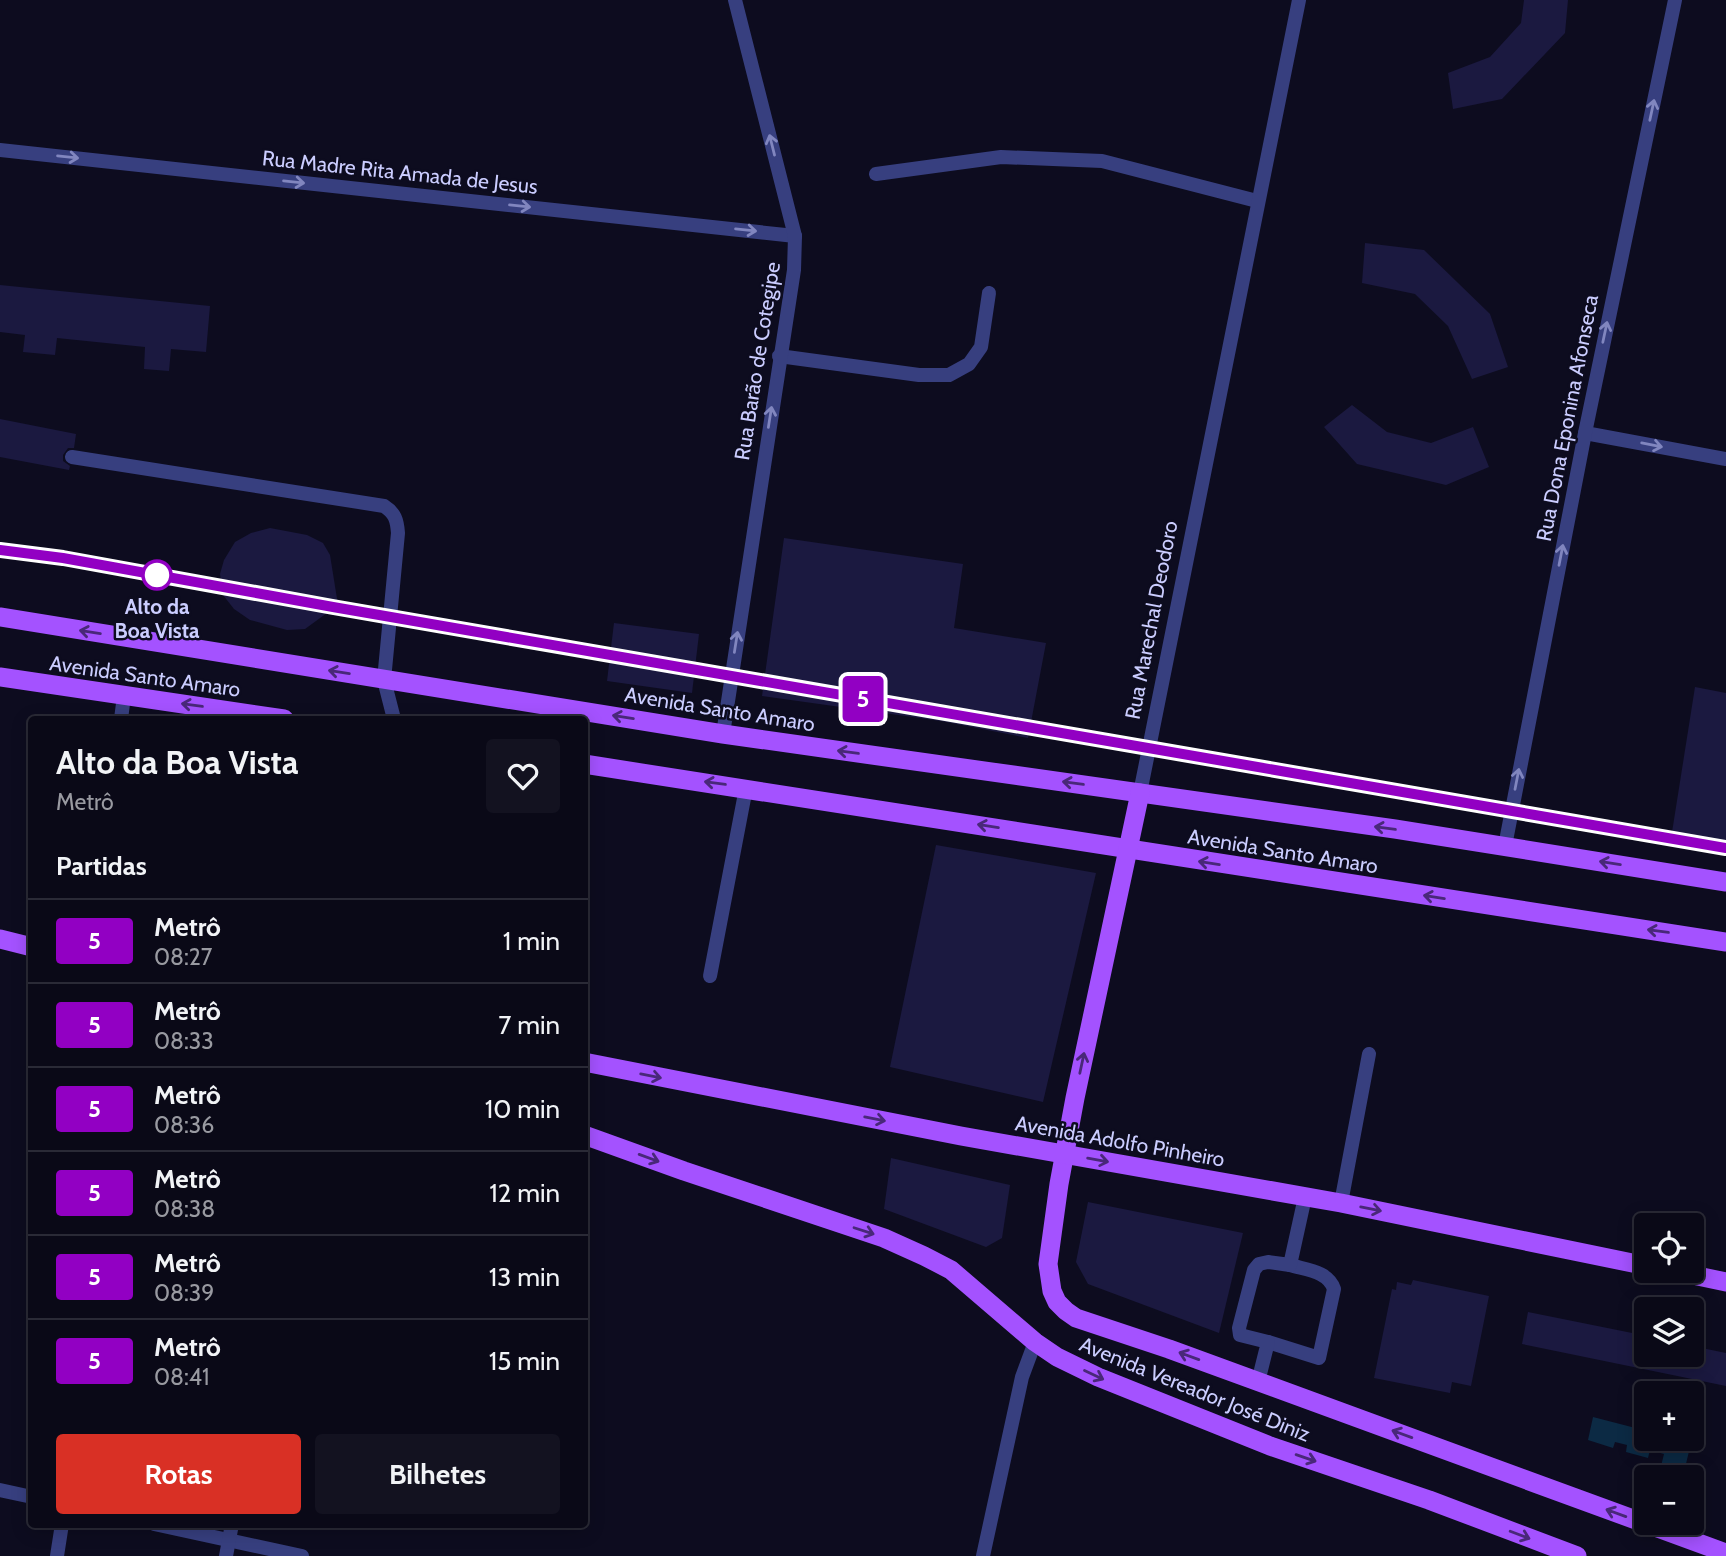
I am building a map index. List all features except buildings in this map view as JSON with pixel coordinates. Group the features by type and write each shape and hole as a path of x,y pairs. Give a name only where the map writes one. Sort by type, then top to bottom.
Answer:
{"main road":[{"name":"Avenida Santo Amaro","path":"0,617 723,734 1505,846 1726,882"},
{"name":"Avenida Santo Amaro","path":"0,677 263,716"},
{"name":"Avenida Santo Amaro","path":"588,765 1726,942"},
{"name":"Rua Marechal Deodoro","path":"1052,1291 1048,1264 1065,1154 1140,793"},
{"path":"0,939 28,946"},
{"name":"Avenida Adolfo Pinheiro","path":"588,1063 1065,1154 1341,1203 1634,1263"},
{"name":"Avenida Vereador José Diniz","path":"588,1136 884,1238 924,1256 951,1270 1035,1342 1057,1357 1098,1377 1270,1446 1429,1500 1577,1556"},
{"path":"1704,1277 1726,1282"},
{"name":"Avenida Vereador José Diniz","path":"1052,1291 1057,1302 1076,1318 1726,1553"}],"street":[{"name":"Rua Barão de Cotegipe","path":"723,734 794,270 795,236 735,0"},
{"name":"Rua Marechal Deodoro","path":"1140,793 1299,0"},
{"name":"Rua Dona Eponina Afonseca","path":"1505,846 1584,433 1675,0"},
{"name":"Rua Madre Rita Amada de Jesus","path":"0,150 795,236"},
{"path":"876,174 1001,157 1102,161 1257,201"},
{"path":"779,356 919,376 949,375 969,364 981,347 989,293"},
{"path":"1584,433 1726,459"},
{"path":"72,457 384,506 393,512 398,533 384,680 393,716"},
{"path":"121,716 124,696"},
{"path":"710,976 746,788"},
{"path":"1341,1203 1369,1054"},
{"path":"1290,1265 1305,1197"},
{"path":"1268,1262 1290,1265 1324,1275 1332,1281 1334,1289 1319,1358 1240,1335 1239,1328 1254,1270 1259,1264 1268,1262"},
{"path":"983,1556 1023,1377 1035,1342"},
{"path":"1258,1382 1268,1342"},
{"path":"0,1490 28,1496"},
{"path":"57,1556 61,1528"},
{"path":"166,1528 227,1549 302,1556"},
{"path":"227,1549 231,1528"}],"path":[{"path":"338,605 391,613"}],"water":[{"path":"1593,1417 1634,1428 1634,1451 1650,1451 1648,1458 1626,1452 1627,1445 1615,1442 1613,1448 1588,1440"},
{"path":"1654,1451 1689,1451 1686,1465 1661,1465 1664,1454"}],"metro line":[{"name":"5","path":"0,550 63,558 1726,848"}],"place":[{"name":"Alto da Boa Vista","path":"157,575"}]}
